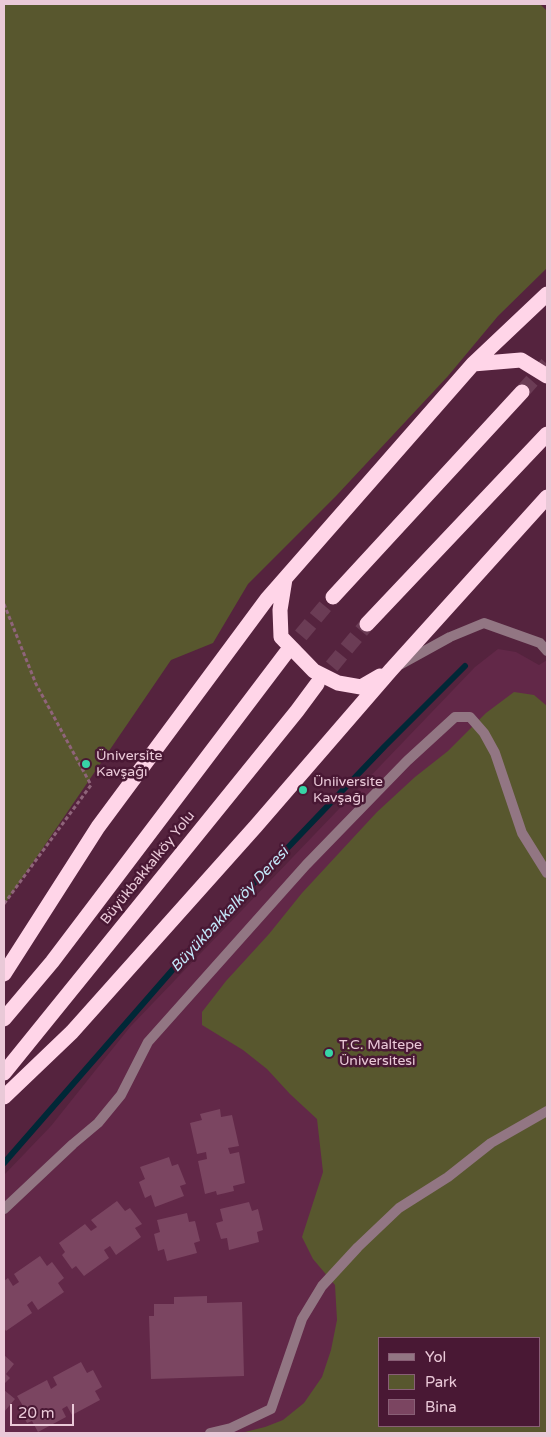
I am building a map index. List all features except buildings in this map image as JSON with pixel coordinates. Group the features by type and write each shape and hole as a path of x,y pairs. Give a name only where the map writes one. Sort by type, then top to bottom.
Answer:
{"highway":[{"path":"4,974 98,827 267,599 473,364 547,294"},
{"path":"473,364 521,360 547,376"},
{"path":"333,597 522,392"},
{"path":"367,624 547,434"},
{"path":"4,1097 72,1032 256,826 390,671 547,497"},
{"path":"285,579 280,610 281,636 314,671 338,683 360,687 390,671"},
{"name":"Büyükbakkalköy Yolu","path":"4,1019 52,962 286,653"},
{"name":"Büyükbakkalköy Yolu","path":"4,1072 317,684"}],"street":[{"path":"390,671 450,636 484,622 540,642 547,651"},
{"path":"4,1210 73,1144 98,1123 121,1095 148,1042 186,998 306,865 407,761 455,717 470,717 484,733 495,754 522,834 547,873"},
{"path":"210,1433 231,1428 271,1409 302,1319 322,1286 358,1247 399,1208 448,1177 491,1144 547,1111"}],"path":[{"path":"4,604 36,684 91,785 4,904"}],"shaded area":[{"name":"T.C. Maltepe Üniversitesi","path":"498,649 516,652 539,665 547,660 547,1433 4,1433 4,1175 51,1126 130,1027 475,667"}],"green space":[{"path":"4,4 540,4 547,11 547,268 498,316 448,376 336,496 248,584 213,643 171,660 4,905"},
{"path":"514,692 534,695 547,706 547,1433 241,1433 283,1420 304,1403 322,1377 331,1350 337,1320 335,1285 313,1259 302,1237 323,1172 317,1119 267,1069 243,1050 202,1025 202,1012 226,981 269,934 302,893 377,812 415,777 448,751 486,713"}],"waterway":[{"name":"Büyükbakkalköy Deresi","path":"4,1163 189,951 385,746 465,666"}],"tunnel":[{"path":"522,392 547,364"},
{"path":"286,653 333,597"},
{"path":"317,684 367,624"}],"place":[{"name":"Üniversite Kavşağı","path":"86,764"},
{"name":"Üniiversite Kavşağı","path":"303,790"},
{"name":"T.C. Maltepe Üniversitesi","path":"329,1053"}]}
